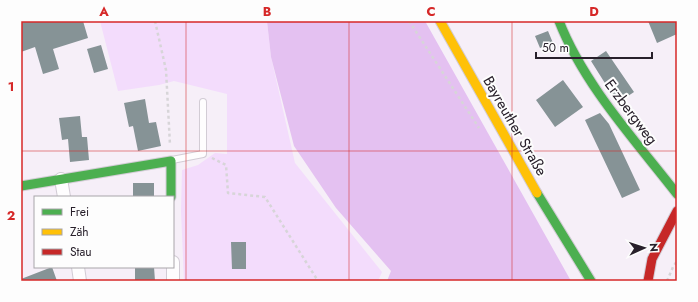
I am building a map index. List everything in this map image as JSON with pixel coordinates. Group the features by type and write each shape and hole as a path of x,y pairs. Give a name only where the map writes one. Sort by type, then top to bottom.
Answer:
{"street":[{"name":"Bayreuther Straße","path":"440,21 548,212 591,281"},
{"name":"Erzbergweg","path":"559,21 566,39 599,94 677,194"},
{"path":"21,186 170,161 171,196"},
{"path":"61,180 64,196"},
{"path":"648,281 652,259 677,211"},
{"path":"78,268 80,281"},
{"path":"173,268 173,281"}],"lane":[{"path":"170,161 203,154 202,102"}],"path":[{"path":"155,21 166,70 170,161"},
{"path":"203,154 226,165 228,193 265,197 318,281"},
{"path":"667,281 677,261"}],"shaded area":[{"path":"100,21 267,21 271,57 295,163 382,272 378,281 184,281 181,211 182,170 198,165 215,153 227,154 227,94 174,81 159,85 118,91"},
{"path":"267,21 425,21 571,281 387,281 391,271 336,208 294,146 271,57"}],"building":[{"path":"21,21 83,21 88,38 53,49 59,69 43,74 35,47 21,52"},
{"path":"648,21 677,21 677,34 657,43"},
{"path":"548,31 553,43 540,48 535,36"},
{"path":"101,45 108,69 94,73 87,49"},
{"path":"606,51 634,92 619,102 591,61"},
{"path":"563,80 583,107 555,127 536,100"},
{"path":"145,99 149,123 156,122 161,146 138,151 133,126 129,127 124,103"},
{"path":"600,113 609,124 640,190 622,198 585,120"},
{"path":"80,116 82,137 87,137 89,160 70,162 68,139 62,140 59,118"},
{"path":"133,183 154,183 154,196 133,196"},
{"path":"231,242 246,242 246,269 232,269"},
{"path":"52,268 57,281 21,281 21,279"},
{"path":"135,268 154,268 155,281 135,281"}],"traffic: fast":[{"path":"559,21 570,45 596,90 677,194"},
{"path":"21,186 171,161 171,196"},
{"path":"537,193 591,281"}],"traffic: slow":[{"path":"440,21 537,193"}],"traffic: jam":[{"path":"648,281 652,259 677,211"}]}
